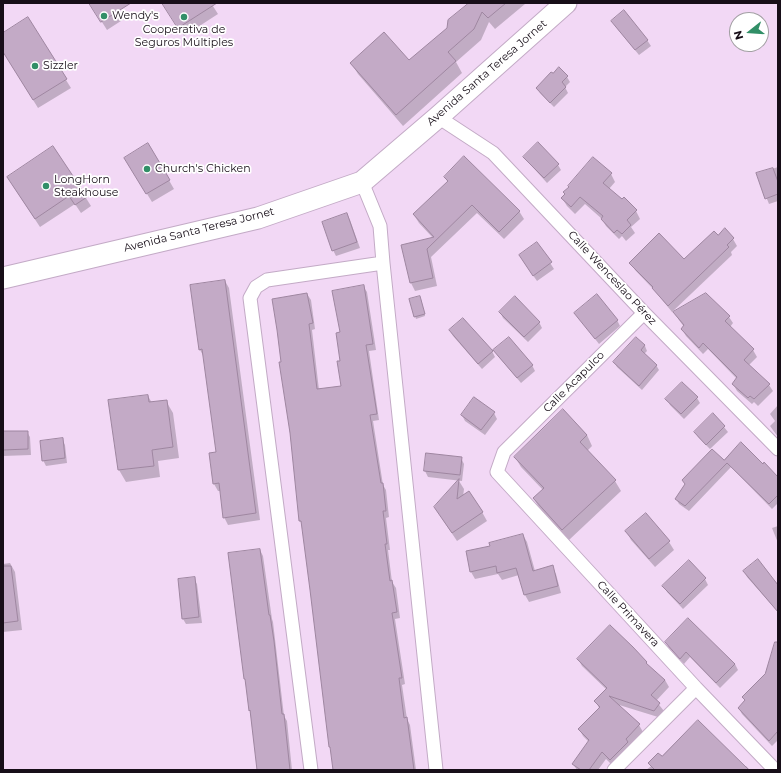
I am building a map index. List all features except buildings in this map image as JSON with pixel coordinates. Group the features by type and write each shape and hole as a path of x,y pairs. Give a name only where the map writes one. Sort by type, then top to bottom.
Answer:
{"main road":[{"name":"Avenida Santa Teresa Jornet","path":"3,278 258,218 362,182 438,117 566,3"}],"street":[{"name":"Calle Wenceslao Pérez","path":"438,117 493,153 644,313 778,449"},
{"path":"362,182 380,226 436,770"},
{"path":"311,770 250,298 256,287 267,280 383,263"},
{"name":"Calle Acapulco","path":"504,452 644,313"},
{"name":"Calle Primavera","path":"504,452 497,472 696,688 775,770"},
{"path":"614,770 696,688"}],"place":[{"name":"Wendy's","path":"104,16"},
{"name":"Cooperativa de Seguros Múltiples","path":"184,17"},
{"name":"Sizzler","path":"35,66"},
{"name":"Church's Chicken","path":"147,169"},
{"name":"LongHorn Steakhouse","path":"46,186"}]}
